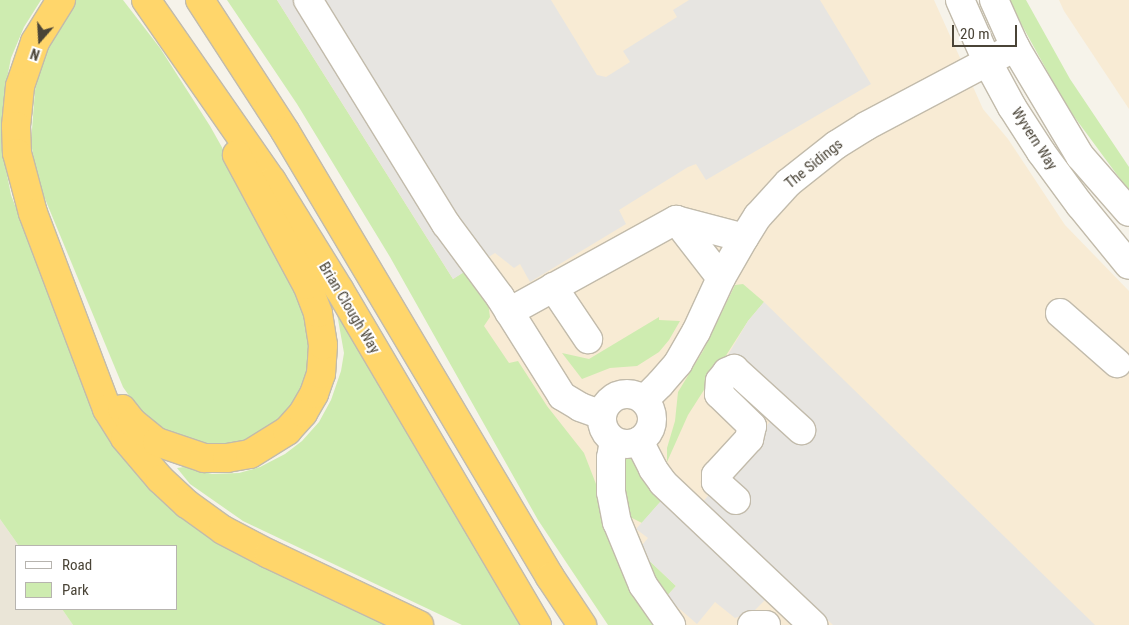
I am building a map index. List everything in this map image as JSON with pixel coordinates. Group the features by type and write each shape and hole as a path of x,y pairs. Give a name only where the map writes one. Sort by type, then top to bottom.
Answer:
{"highway":[{"path":"61,0 35,42 20,86 16,126 17,153 36,221 107,409 125,438 160,479 187,504 223,530 419,625"},
{"name":"Brian Clough Way","path":"146,0 191,62 272,181 339,289 537,625"},
{"path":"200,0 285,131 545,569 582,625"},
{"path":"94,372 132,422 157,442 204,458 227,458 250,454 271,443 287,431 303,413 321,374 323,345 318,314 307,285 250,182 191,62"}],"street":[{"path":"308,0 446,224 509,312 562,396 580,407 602,415"},
{"name":"Wyvern Way","path":"960,0 1012,107 1080,205 1129,265"},
{"name":"Wyvern Way","path":"994,0 1015,47 1080,156 1129,212"},
{"name":"The Sidings","path":"644,400 678,363 696,332 721,278 744,238 758,216 788,183 836,145 866,126 1015,47"},
{"path":"509,312 553,286 676,220 744,238"},
{"path":"676,220 721,278"},
{"path":"553,286 588,338"},
{"path":"1060,313 1125,362"},
{"path":"736,500 716,482 716,475 749,439 752,426 719,394 720,381 727,372 734,369 801,430"},
{"path":"673,621 643,585 617,522 611,492 611,458 626,441 650,430 652,422 652,414 644,400 630,393 622,394 608,401 602,415 604,429 626,441 663,482 814,625"},
{"path":"752,625 766,625"}],"shaded area":[{"path":"248,0 934,0 983,109 1008,139 1065,225 1129,291 1129,625 650,625"},
{"path":"277,0 551,0 597,75 606,77 630,62 623,51 677,17 673,10 689,0 820,0 871,84 706,180 696,164 688,167 619,210 626,224 530,282 520,264 514,268 495,253 453,279"},
{"path":"1059,0 1129,0 1129,109 1064,11"},
{"path":"764,302 1095,625 833,625 702,503 783,406 728,355 748,321"},
{"path":"661,501 765,600 753,612 735,618 715,602 697,624 666,597 676,586 638,550 648,538 636,529"},
{"path":"0,519 18,545 15,545 15,610 63,610 73,625 0,625"}],"green space":[{"path":"0,0 41,0 24,27 11,58 5,89 1,144 11,195 59,318 154,485 401,625 73,625 63,610 178,610 178,545 18,545 0,519"},
{"path":"75,0 123,0 160,48 210,126 275,242 311,315 308,385 287,416 244,442 208,446 190,443 155,426 139,410 123,387 38,182 31,143 35,90 43,58 65,12"},
{"path":"227,0 277,0 453,279 468,269 488,302 490,317 484,326 509,363 518,361 547,406 584,453 596,484 597,500 602,504 659,625 608,625 538,520 390,257 297,104"},
{"path":"1008,0 1026,0 1070,79 1129,167 1129,191 1067,107"},
{"path":"743,284 764,302 748,321 688,415 667,462 667,448 675,421 678,392 703,351 735,285"},
{"path":"336,308 520,625 462,625 243,521 190,484 177,468 184,467 212,474 239,473 260,467 285,454 302,441 319,422 331,400 341,371 344,353"},
{"path":"659,317 659,320 680,321 669,340 659,352 637,366 610,368 582,379 562,353 589,359"},
{"path":"625,458 630,458 635,463 647,484 661,501 642,523 628,516 621,479"},
{"path":"638,550 676,586 666,597"}]}
